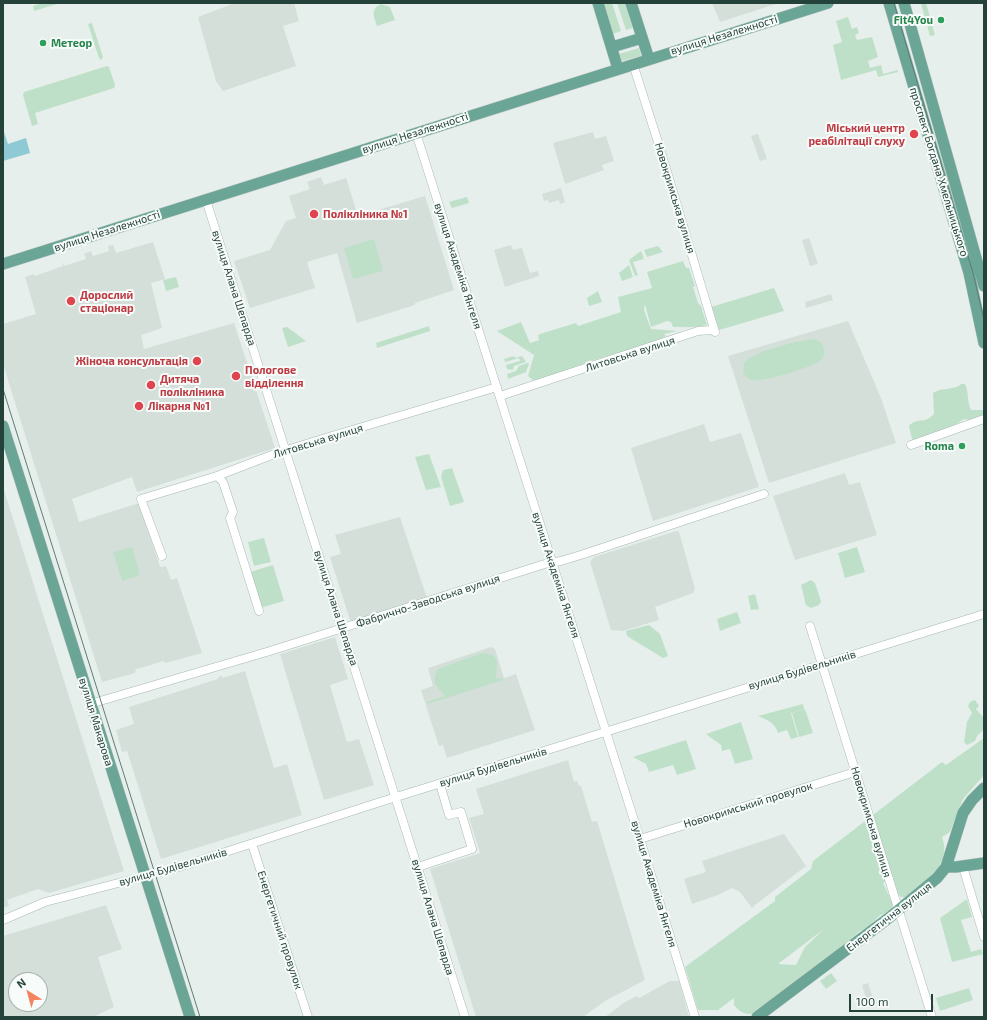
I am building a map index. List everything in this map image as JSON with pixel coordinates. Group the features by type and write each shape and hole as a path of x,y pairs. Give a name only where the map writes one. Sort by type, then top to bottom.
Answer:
{"main road":[{"path":"598,3 618,69"},
{"path":"631,3 649,59"},
{"name":"вулиця Незалежності","path":"3,264 828,3"},
{"name":"проспект Богдана Хмельницького","path":"888,3 969,274 984,343"},
{"name":"проспект Богдана Хмельницького","path":"904,3 984,286"},
{"path":"612,47 642,38"},
{"name":"вулиця Макарова","path":"3,426 190,1017"},
{"name":"Енергетична вулиця","path":"757,1017 932,884 946,867 963,813 972,800 984,788"},
{"path":"946,867 963,867 984,863"}],"street":[{"name":"Новокримська вулиця","path":"633,64 715,332"},
{"name":"вулиця Академіка Янгеля","path":"416,133 553,563 695,1017"},
{"name":"вулиця Алана Шепарда","path":"206,200 465,1017"},
{"name":"Литовська вулиця","path":"500,396 698,331 711,330 715,332"},
{"name":"Литовська вулиця","path":"162,556 141,499 217,476 286,450 497,387"},
{"path":"912,445 984,419"},
{"path":"217,476 223,482 233,512 230,518 259,611"},
{"name":"Фабрично-Заводська вулиця","path":"90,704 342,628 548,563 553,563 640,537 764,494"},
{"name":"вулиця Будівельників","path":"3,920 45,902 176,868 984,614"},
{"name":"Новокримська вулиця","path":"810,626 932,1017"},
{"name":"Новокримський провулок","path":"640,839 855,772"},
{"path":"418,867 472,849 461,812 449,815 440,784"},
{"name":"Енергетичний провулок","path":"252,844 308,1017"},
{"path":"963,867 984,937"}],"shaded area":[{"path":"235,3 294,3 299,21 283,26 296,66 223,91 216,81 198,17"},
{"path":"712,3 779,3 720,22"},
{"path":"593,132 595,139 606,136 614,161 602,165 604,170 565,184 553,143"},
{"path":"758,134 767,159 760,161 751,136"},
{"path":"321,177 324,185 346,178 358,216 425,196 454,290 415,303 415,305 357,323 337,253 307,262 315,288 250,308 234,261 270,250 286,221 296,218 289,196 310,189 307,182"},
{"path":"561,188 565,202 560,204 559,200 549,203 548,200 544,201 542,194"},
{"path":"809,238 818,264 810,266 802,240"},
{"name":"Лікарня №1","path":"153,242 165,279 151,283 162,328 141,335 144,349 234,323 275,448 137,492 132,477 72,499 79,522 139,503 160,567 166,566 171,580 177,578 202,653 166,663 163,661 136,669 135,673 102,682 3,364 3,324 36,314 25,277 34,274 35,276 63,266 62,261 64,266 86,259 84,254 91,251 93,256 109,251 108,246 113,245 116,253"},
{"path":"511,245 513,250 522,248 530,273 538,271 539,276 505,287 494,250"},
{"path":"831,294 833,300 806,308 805,302"},
{"path":"848,321 881,398 896,443 769,483 728,356"},
{"path":"704,424 710,442 741,433 759,487 653,521 631,448"},
{"path":"845,473 849,485 860,482 877,535 795,560 773,496"},
{"path":"3,487 124,871 49,893 38,889 7,900 9,906 3,908"},
{"path":"400,517 427,598 351,623 330,557 341,554 335,535"},
{"path":"676,531 679,532 695,589 693,593 655,607 659,620 623,631 611,630 590,562 594,557"},
{"path":"335,637 348,679 330,685 347,742 359,739 374,785 324,800 280,654"},
{"path":"491,647 495,649 504,678 516,674 535,730 447,758 443,745 439,746 421,690 433,686 428,668"},
{"path":"245,671 274,768 287,764 302,815 161,859 127,751 122,752 116,730 134,724 129,707 218,679 218,677 222,676 223,678"},
{"path":"568,760 574,782 577,781 579,786 581,786 592,822 597,821 645,980 605,1001 583,1017 476,1017 430,869 480,853 469,818 484,814 476,789"},
{"path":"784,834 806,866 752,908 740,892 732,888 718,895 692,904 684,879 706,872 702,861"},
{"path":"106,905 122,949 98,957 114,1007 93,1017 3,1017 3,936"},
{"path":"670,981 679,981 689,1017 605,1017 625,1002 637,996 639,998"},
{"path":"868,983 874,1002 868,1004 862,985"}],"green space":[{"path":"42,3 60,3 34,11 33,6"},
{"path":"604,3 612,3 621,31 613,34"},
{"path":"617,3 625,3 633,28 626,30"},
{"path":"921,3 926,3 935,35 930,36"},
{"path":"381,4 390,7 395,20 377,26 374,11 375,8"},
{"path":"848,17 852,29 857,27 859,33 855,35 857,40 872,37 878,57 868,61 870,68 881,65 883,74 898,70 898,72 878,77 876,70 841,80 833,45 842,42 836,21"},
{"path":"92,23 103,57 101,60 99,58 88,24"},
{"path":"639,48 641,56 622,61 619,54"},
{"path":"107,66 109,67 115,85 114,88 35,113 38,124 32,126 23,95 24,92"},
{"path":"467,197 469,203 452,208 449,202"},
{"path":"374,239 383,271 353,279 344,248"},
{"path":"658,246 663,252 647,257 644,250"},
{"path":"641,251 644,259 633,262 638,275 635,276 629,260"},
{"path":"683,261 686,268 689,268 695,286 693,287 698,303 701,306 707,325 695,327 673,327 671,322 667,321 651,327 645,304 644,310 651,329 677,331 664,334 666,336 657,341 594,360 541,379 533,380 528,376 534,355 497,331 521,322 530,343 539,340 538,335 543,333 576,323 578,326 621,312 618,297 652,288 647,272"},
{"path":"629,265 633,277 622,281 619,273"},
{"path":"176,277 179,287 166,291 163,280"},
{"path":"774,288 784,311 719,330 711,307"},
{"path":"598,291 602,302 589,306 587,298"},
{"path":"429,326 430,331 377,348 376,343"},
{"path":"287,327 306,341 288,347 282,328"},
{"path":"814,339 822,343 825,352 822,359 808,367 787,374 758,380 749,379 743,372 744,363 757,354 788,344"},
{"path":"514,356 515,358 522,356 526,362 514,366 513,370 507,369 506,365 520,361 519,358 505,362 504,359"},
{"path":"527,363 529,364 526,372 508,379 507,374 516,371 519,366"},
{"path":"961,384 965,384 971,410 983,410 983,415 971,420 964,419 947,429 915,442 912,439 909,426 915,422 926,420 934,414 933,393 940,390 955,388"},
{"path":"429,454 441,487 426,490 415,457"},
{"path":"452,468 464,502 450,506 441,477 443,470"},
{"path":"264,538 271,562 254,566 248,542"},
{"path":"132,547 140,575 122,581 113,552"},
{"path":"857,547 865,572 845,578 838,553"},
{"path":"273,565 284,601 260,608 250,572"},
{"path":"811,580 815,583 821,601 819,605 811,608 806,605 801,585"},
{"path":"755,594 759,609 751,610 748,596"},
{"path":"737,612 741,623 720,631 717,619"},
{"path":"649,625 660,634 668,656 663,658 627,636 626,631"},
{"path":"482,653 489,654 496,658 496,679 502,678 503,680 428,704 427,702 445,696 435,681 438,669"},
{"path":"975,700 979,706 976,709 984,718 984,729 977,736 975,741 967,745 964,742 967,722 972,713 968,706 970,702"},
{"path":"803,704 804,709 791,713 798,737 791,739 787,730 778,733 771,722 758,716"},
{"path":"805,709 813,733 799,737 792,713"},
{"path":"741,722 753,759 735,764 730,749 722,751 721,745 706,734"},
{"path":"984,738 984,775 963,799 950,832 942,837 944,856 935,872 928,879 907,897 901,897 897,893 892,876 883,883 893,904 891,910 879,916 867,928 860,931 824,961 751,1014 741,1012 734,1005 734,998 718,1010 698,1010 685,967 775,901 775,897 811,869 813,861 942,762 946,765","holes":["824,929 805,947 796,965 778,964"]},
{"path":"686,740 696,769 677,775 673,765 649,772 646,764 633,757"},
{"path":"967,899 972,917 961,920 971,952 981,949 983,954 952,962 940,918"},
{"path":"831,973 837,981 826,989 820,981"},
{"path":"969,988 973,1000 940,1011 936,998"}],"water":[{"path":"3,129 8,144 26,138 30,153 3,161"}],"tram line":[{"path":"894,3 973,273 984,320"},
{"path":"3,389 200,1017"}],"place":[{"name":"Fit4You","path":"941,20"},
{"name":"Метеор","path":"43,43"},
{"name":"Міський центр реабілітації слуху","path":"914,134"},
{"name":"Полікліника №1","path":"314,214"},
{"name":"Дорослий стаціонар","path":"71,301"},
{"name":"Жіноча консультація","path":"197,361"},
{"name":"Пологове відділення","path":"236,376"},
{"name":"Дитяча полікліника","path":"151,385"},
{"name":"Лікарня №1","path":"139,406"},
{"name":"Roma","path":"962,446"}]}
